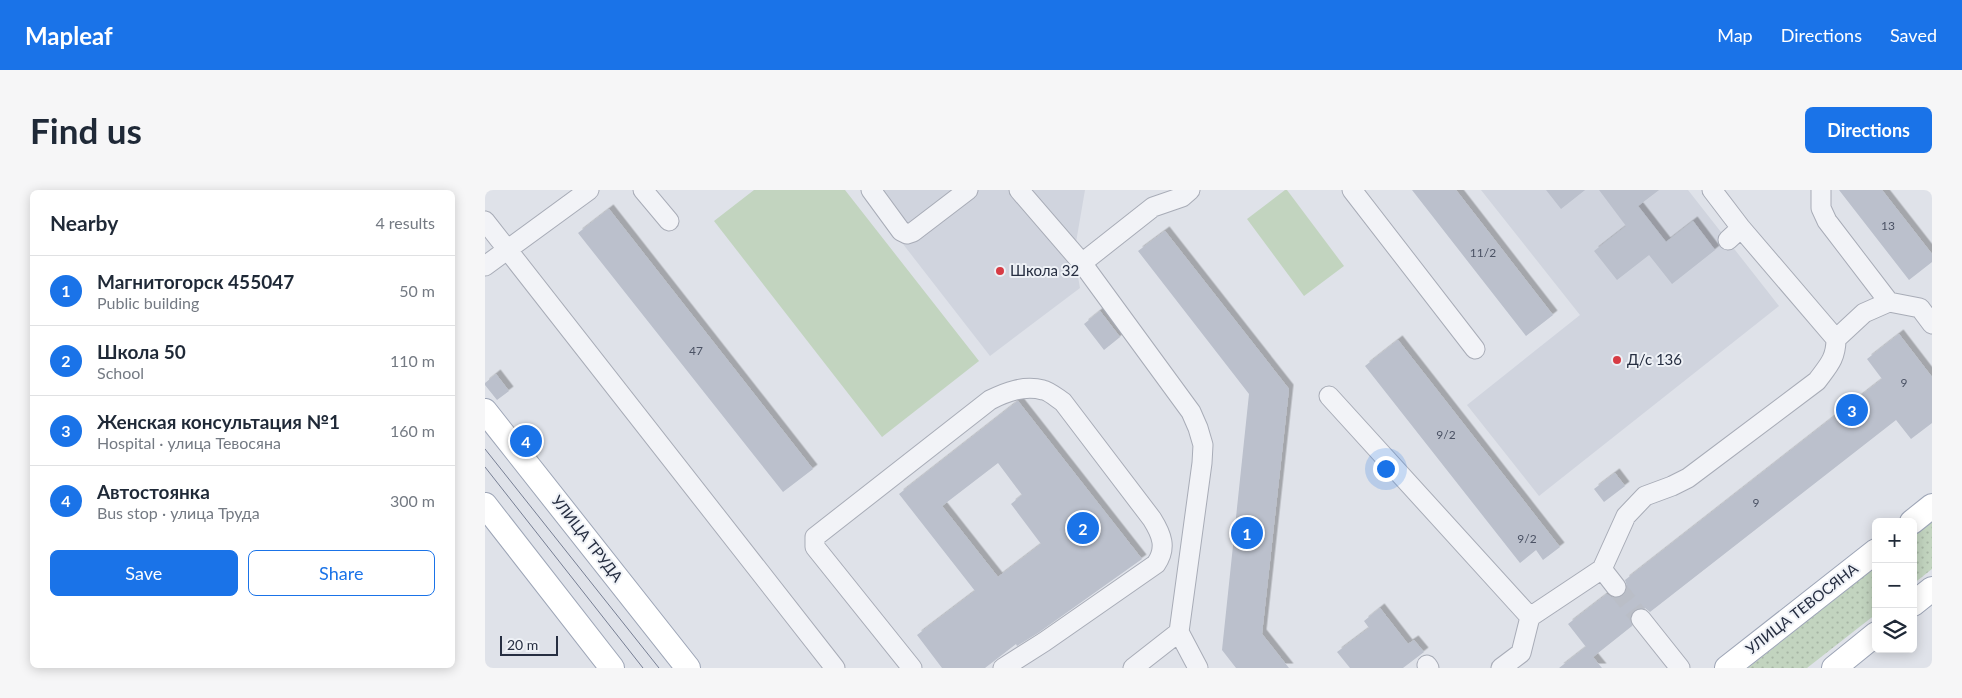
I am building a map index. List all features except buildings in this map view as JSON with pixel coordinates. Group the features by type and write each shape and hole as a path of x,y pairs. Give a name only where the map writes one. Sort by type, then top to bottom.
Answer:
{"main road":[{"name":"УЛИЦА ТРУДА","path":"485,411 688,668"},
{"path":"485,505 612,668"},
{"path":"1917,518 1932,506"},
{"name":"УЛИЦА ТЕВОСЯНА","path":"1727,668 1872,554"},
{"path":"1917,601 1932,589"},
{"path":"1834,668 1872,637"}],"lane":[{"path":"485,266 589,190"},
{"path":"643,190 669,221"},
{"path":"871,190 901,231 907,234 913,232 968,190"},
{"path":"1019,190 1082,263 1181,398 1198,428 1203,445 1202,463 1179,632 1198,668"},
{"path":"1082,263 1153,206 1182,197 1191,190"},
{"path":"1353,190 1475,349"},
{"path":"1501,668 1521,653 1530,617 1602,569 1626,516 1645,496 1688,478 1817,381 1833,360 1836,350 1836,339 1734,234 1712,190"},
{"path":"1821,190 1821,208 1827,221 1889,302"},
{"path":"485,221 835,668"},
{"path":"1836,339 1864,313 1889,302 1926,303 1932,324"},
{"path":"913,668 815,547 815,537 990,400 1008,391 1044,390 1063,402 1152,519 1160,532 1163,544 1161,556 1155,564 1044,642 1003,668"},
{"path":"1329,396 1530,617"},
{"path":"1602,569 1616,587"},
{"path":"1641,619 1680,668"},
{"path":"1133,668 1179,632"}],"shaded area":[{"name":"Школа 32","path":"861,190 1085,190 1074,254 1080,288 990,356"},
{"name":"Д/с 136","path":"1481,190 1688,190 1779,306 1539,496 1467,405 1580,315"}],"green space":[{"path":"754,190 845,190 979,361 882,437 714,221"},
{"path":"1287,190 1344,266 1304,296 1247,219"},
{"path":"1932,522 1932,569 1917,581 1917,563 1917,534"},
{"path":"1872,570 1872,617 1807,668 1748,668"}],"tunnel":[{"path":"1616,587 1641,619"}],"tram line":[{"path":"485,449 659,668"},
{"path":"485,467 643,668"}],"place":[{"name":"Школа 32","path":"1000,271"},
{"name":"Д/с 136","path":"1617,360"},
{"name":"Женская консультация №1","path":"1852,410"},
{"name":"Автостоянка","path":"526,441"},
{"name":"Школа 50","path":"1083,528"},
{"name":"Магнитогорск 455047","path":"1247,533"}]}
